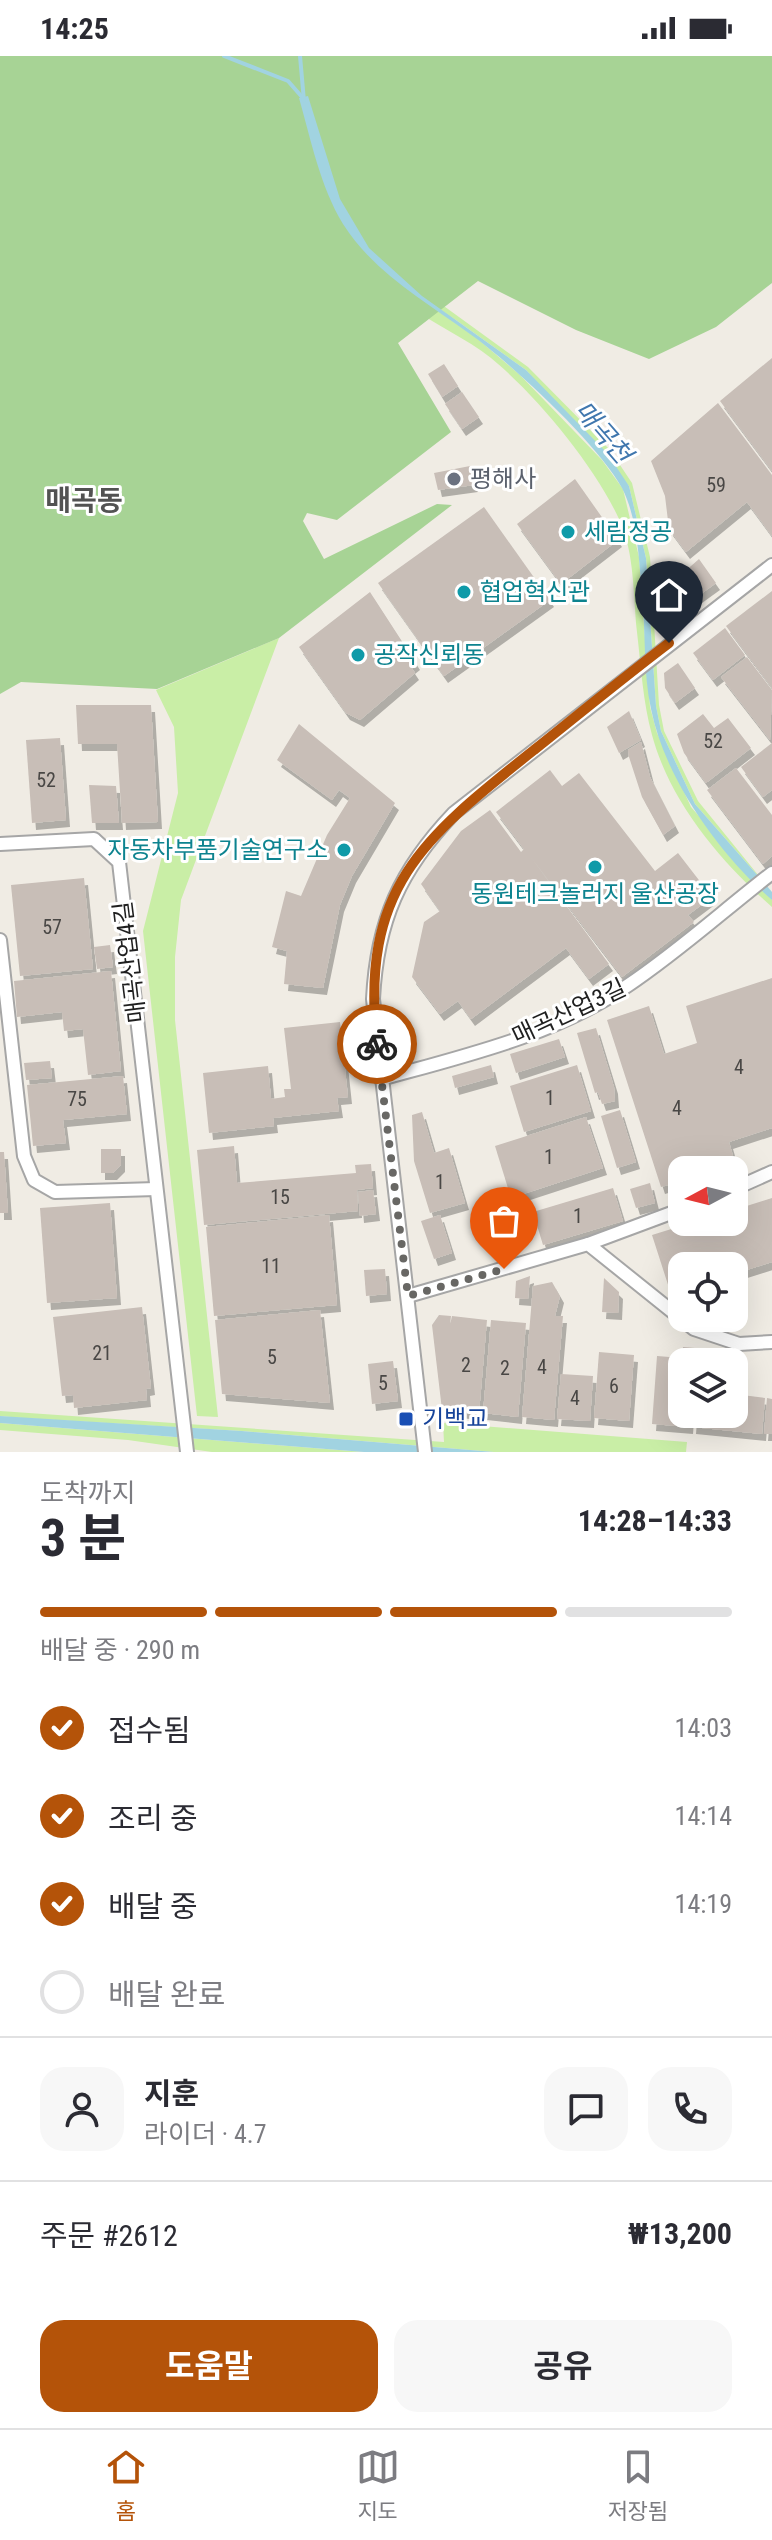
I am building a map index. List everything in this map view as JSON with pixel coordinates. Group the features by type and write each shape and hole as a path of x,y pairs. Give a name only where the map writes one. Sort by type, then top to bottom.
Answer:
{"street":[{"path":"425,1452 373,999 375,964 383,922 416,857 454,813 772,565"},
{"name":"매곡산업4길","path":"0,844 94,839 119,862 187,1452"},
{"name":"매곡산업3길","path":"381,1079 489,1048 590,1007 627,987 772,873"},
{"path":"0,940 24,1156 34,1180 55,1192 156,1189"},
{"path":"748,1183 772,1172"},
{"path":"408,1296 588,1244 668,1214"},
{"path":"588,1244 694,1329 739,1344 772,1342"}],"green space":[{"path":"0,56 772,56 772,283 716,327 649,359 576,330 478,281 398,343 451,432 337,520 307,513 303,521 324,559 437,504 452,505 279,638 157,689 21,682 0,694"},
{"path":"344,225 520,375 602,460 623,489 639,557 650,707 657,733 691,807 772,900 772,907 734,870 699,829 660,760 644,697 628,546 619,519 595,476 563,432 509,374 481,351 409,305 383,277"},
{"path":"422,296 430,296 528,367 610,450 632,483 650,557 659,705 664,731 698,801 772,892 695,804 661,731 656,706 646,558 629,486 526,370"},
{"path":"279,638 181,900 175,957 175,1020 218,1417 197,1416 143,931 178,793 174,727 156,690"},
{"path":"0,1411 444,1442 443,1423 687,1442 686,1452 494,1452 242,1431 22,1418 0,1416"},
{"path":"0,1423 364,1452 212,1452 128,1440 0,1430"}],"water":[{"path":"308,96 340,199 369,248 422,296 526,370 607,453 629,486 646,558 656,706 661,731 695,804 772,892 772,900 733,861 697,814 668,762 658,735 647,681 637,540 622,488 611,470 575,428 530,384 487,347 385,272 356,241 335,209 317,162 299,98"},
{"path":"0,1416 242,1431 494,1452 364,1452 0,1423"}],"building":[{"path":"772,358 772,471 720,401"},
{"path":"444,364 458,386 442,397 428,374"},
{"path":"462,392 479,417 462,429 445,404"},
{"path":"718,403 772,475 772,536 747,502 686,552 669,529 665,496 651,461"},
{"name":"평해사","path":"470,466 474,485 438,490 434,473"},
{"name":"세림정공","path":"575,479 618,540 561,584 517,524"},
{"name":"협업혁신관","path":"484,507 550,600 444,676 378,583"},
{"path":"699,559 716,583 687,604 675,580"},
{"path":"772,591 772,688 726,626"},
{"name":"공작신뢰동","path":"370,592 416,663 411,667 415,673 360,720 346,713 299,647"},
{"path":"725,628 745,655 713,680 693,653"},
{"path":"747,657 772,690 770,740 721,677"},
{"path":"678,663 695,688 675,703 665,688 664,673"},
{"path":"76,705 151,705 158,822 122,823 117,744 78,744"},
{"path":"629,711 641,740 619,753 607,727"},
{"path":"703,714 714,728 728,718 751,748 706,783 684,753 677,734"},
{"name":"자동차부품기술연구소","path":"299,724 395,803 352,876 340,905 323,988 284,984 287,951 272,947 286,891 301,896 327,835 350,798 339,790 332,800 277,760"},
{"path":"60,738 66,820 32,823 26,740"},
{"path":"641,742 650,777 675,826 663,835 642,797 629,757 628,750"},
{"path":"772,743 772,790 763,797 741,767"},
{"path":"736,768 772,815 772,856 763,864 707,790"},
{"path":"550,770 562,786 579,773 655,871 678,853 712,897 688,915 694,922 622,977 530,856 609,964 589,979 566,948 471,1019 458,1001 440,1014 412,977 424,922 440,911 421,884 461,831 490,810 521,852 524,849 496,812"},
{"path":"89,785 116,786 119,823 92,823"},
{"path":"84,878 93,969 20,976 11,885"},
{"path":"110,945 113,967 97,969 94,947"},
{"path":"111,971 121,1071 88,1075 83,1029 64,1031 62,1012 17,1017 14,981"},
{"path":"772,978 772,1128 729,1142 733,1156 668,1156 668,1185 661,1187 607,1020 649,1006 664,1054 697,1043 686,1006"},
{"path":"340,1022 348,1097 337,1098 339,1111 273,1118 274,1126 209,1133 203,1073 268,1066 271,1099 285,1097 284,1089 291,1089 284,1028"},
{"path":"596,1028 614,1087 615,1101 602,1104 598,1092 595,1093 577,1033"},
{"path":"559,1039 565,1057 516,1073 510,1054"},
{"path":"50,1061 52,1078 26,1080 24,1063"},
{"path":"491,1065 494,1077 455,1088 452,1076"},
{"path":"577,1065 591,1111 524,1132 510,1086"},
{"path":"123,1076 127,1114 63,1120 66,1143 33,1146 27,1085"},
{"path":"620,1110 636,1162 617,1168 601,1116"},
{"path":"422,1112 434,1153 449,1148 465,1203 430,1213 414,1161 412,1115"},
{"path":"586,1117 603,1168 511,1198 495,1146"},
{"path":"234,1146 237,1183 356,1173 355,1165 371,1164 373,1188 357,1190 358,1211 204,1225 197,1150"},
{"path":"101,1149 121,1149 121,1165 113,1173 101,1173"},
{"path":"0,1152 4,1152 8,1213 0,1213"},
{"path":"650,1183 655,1203 636,1208 630,1189"},
{"path":"613,1188 623,1221 543,1245 533,1212"},
{"path":"373,1190 376,1214 360,1216 358,1192"},
{"path":"772,1198 772,1262 748,1270 748,1252 668,1252 668,1285 652,1235 668,1230 668,1236 748,1236 748,1206"},
{"path":"110,1203 117,1298 47,1303 40,1208"},
{"path":"329,1215 337,1305 214,1316 206,1227"},
{"path":"440,1215 452,1253 434,1259 421,1221"},
{"path":"385,1269 387,1294 366,1296 364,1270"},
{"path":"530,1276 528,1299 515,1298 516,1281"},
{"path":"604,1278 619,1292 618,1313 602,1312"},
{"path":"552,1282 560,1296 555,1316 563,1316 554,1420 522,1417 533,1286"},
{"path":"142,1307 151,1388 146,1389 147,1400 74,1408 73,1395 62,1396 53,1317"},
{"path":"320,1310 330,1403 222,1394 215,1320"},
{"path":"439,1315 451,1316 450,1325 452,1316 487,1320 479,1413 442,1410 432,1325"},
{"path":"491,1320 526,1323 518,1417 483,1413"},
{"path":"599,1352 634,1355 629,1421 594,1418"},
{"path":"657,1356 668,1357 668,1425 652,1424"},
{"path":"393,1361 398,1401 372,1404 368,1364"},
{"path":"561,1374 593,1376 590,1421 557,1419"},
{"path":"748,1396 765,1398 762,1434 702,1428 748,1428"},
{"path":"767,1398 772,1399 772,1434 764,1434"}],"waterway":[{"path":"224,56 288,81 302,97"},
{"name":"매곡천","path":"300,56 304,101"}],"way so far":[{"path":"377,1044 408,1296 504,1269"}],"place":[{"name":"평해사","path":"454,479"},
{"name":"세림정공","path":"568,532"},
{"name":"협업혁신관","path":"464,592"},
{"name":"공작신뢰동","path":"358,655"},
{"name":"자동차부품기술연구소","path":"344,850"},
{"name":"동원테크놀러지 울산공장","path":"595,867"},
{"name":"기백교","path":"406,1419"}],"district":[{"name":"매곡동","path":"84,500"}],"route":[{"path":"377,1044 373,999 375,964 383,922 398,887 416,857 454,813 669,643"}]}
